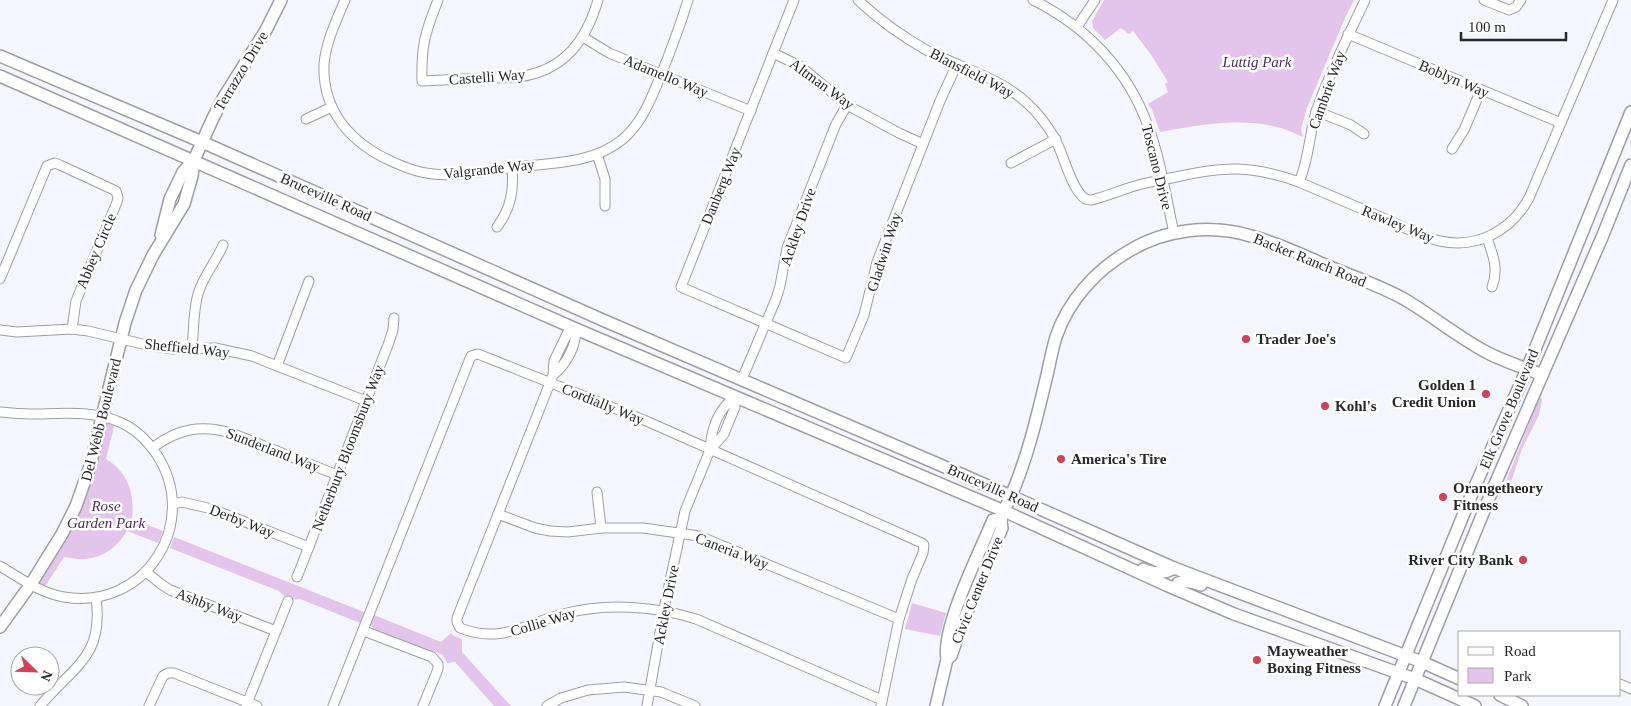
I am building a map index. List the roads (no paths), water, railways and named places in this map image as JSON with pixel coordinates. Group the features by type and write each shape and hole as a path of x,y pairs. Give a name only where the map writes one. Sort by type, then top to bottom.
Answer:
{"main road":[{"name":"Terrazzo Drive","path":"202,142 224,97 266,30 281,0"},
{"name":"Bruceville Road","path":"0,56 202,142 605,321 1174,568 1405,655 1458,678"},
{"name":"Bruceville Road","path":"0,76 1002,515 1090,550 1234,614 1415,679 1475,706"},
{"name":"Elk Grove Boulevard","path":"1385,706 1476,484 1527,369 1631,112"},
{"name":"Del Webb Boulevard","path":"0,627 31,584 62,534 76,506 83,488 103,416 130,306 153,256 184,204 192,176 194,160 202,142"},
{"name":"Elk Grove Boulevard","path":"1404,706 1492,491 1603,235 1631,165"},
{"name":"Backer Ranch Road","path":"1011,496 1030,445 1056,337 1076,298 1101,270 1121,255 1144,243 1174,233 1218,230 1238,232 1263,239 1391,292 1477,347 1542,375"},
{"name":"Bruceville Road","path":"576,329 581,322 590,321 626,336 651,340"},
{"name":"Bruceville Road","path":"735,397 745,392 750,392 786,405 812,410"},
{"name":"Civic Center Drive","path":"936,706 947,660 951,656 960,627 1002,528 1002,515 1011,496"},
{"name":"Bruceville Road","path":"1090,550 1112,555 1152,572 1168,572 1174,568"},
{"name":"Bruceville Road","path":"1176,589 1178,583 1188,581 1241,601 1262,601"},
{"path":"1502,696 1522,706"}],"street":[{"name":"Valgrande Way","path":"345,0 328,42 325,56 324,75 332,108 351,135 373,153 421,172 448,174 572,161 597,154 613,146 634,127 648,106 678,33 688,0"},
{"name":"Castelli Way","path":"438,0 424,37 422,81 518,76 545,70 565,58 583,37 593,18 598,0"},
{"name":"Danberg Way","path":"765,323 681,287 794,0"},
{"name":"Blansfield Way","path":"858,0 883,22 905,37 929,51 993,81 1013,92 1027,103 1039,115 1056,139 1074,182 1081,195 1086,199 1091,200 1138,185 1162,180"},
{"name":"Toscano Drive","path":"1033,0 1077,27 1103,51 1122,75 1149,127 1174,233"},
{"path":"1077,27 1095,0"},
{"name":"Cambrie Way","path":"1299,182 1307,158 1316,111 1348,34 1365,0"},
{"path":"1484,0 1509,10 1516,8 1521,0"},
{"name":"Rawley Way","path":"1162,180 1204,170 1235,168 1265,172 1299,182 1440,241 1461,243 1487,238 1512,222 1523,209 1614,0"},
{"name":"Boblyn Way","path":"1348,34 1561,124"},
{"name":"Adamello Way","path":"583,37 609,53 750,111"},
{"name":"Altman Way","path":"773,53 800,66 847,105 923,144"},
{"name":"Gladwin Way","path":"765,323 846,358 864,315 877,262 923,144 957,64"},
{"path":"1452,149 1464,130 1481,90"},
{"name":"Ackley Drive","path":"742,379 780,286 787,248 836,124 847,105"},
{"path":"306,119 332,108"},
{"path":"1316,111 1351,125 1364,134"},
{"path":"1011,163 1056,139"},
{"path":"597,154 605,179 605,206"},
{"name":"Abbey Circle","path":"0,279 47,166 54,163 60,165 116,191 117,202 76,301 72,329"},
{"path":"497,228 504,218 512,198 512,168"},
{"path":"1487,238 1495,264 1495,276 1492,287"},
{"path":"192,348 198,293 223,245"},
{"path":"277,366 309,281"},
{"name":"Netherbury Bloomsbury Way","path":"297,577 388,345 393,330 394,318"},
{"name":"Sheffield Way","path":"0,330 17,332 72,329 173,349 215,348 252,356 366,401"},
{"name":"Collie Way","path":"576,329 576,338 566,360 551,379 457,618 460,628 490,635 515,632 566,613 594,608 619,607 664,611 696,619 882,703"},
{"name":"Cordially Way","path":"333,706 471,356 478,354 551,379 922,543 924,549 912,579 900,620 882,703"},
{"name":"Ackley Drive","path":"647,706 680,533 691,495 710,450 724,434 736,408 735,397"},
{"path":"0,412 103,416 129,427 152,448 163,466 169,479 173,504 169,534 163,548 146,572 125,587 96,598 64,597 48,593 0,566"},
{"name":"Sunderland Way","path":"152,448 180,432 198,428 218,429 337,474"},
{"path":"598,492 601,528"},
{"name":"Derby Way","path":"173,504 182,502 212,509 309,547"},
{"name":"Caneria Way","path":"498,514 535,528 550,531 568,532 601,528 643,528 699,536 900,620"},
{"name":"Ashby Way","path":"146,572 170,590 276,631"},
{"path":"40,706 83,662 91,649 96,634 98,618 96,598"},
{"path":"247,704 288,602"},
{"path":"364,631 436,660 438,668 423,706"},
{"path":"149,706 163,676 168,672 247,704 257,706"},
{"path":"547,706 561,698 594,689 624,687 667,694 695,706"}],"place":[{"name":"Trader Joe's","path":"1246,339"},
{"name":"Golden 1 Credit Union","path":"1486,394"},
{"name":"Kohl's","path":"1325,406"},
{"name":"America's Tire","path":"1061,459"},
{"name":"Orangetheory Fitness","path":"1443,497"},
{"name":"River City Bank","path":"1523,560"},
{"name":"Mayweather Boxing Fitness","path":"1257,660"}],"park label":[{"name":"Luttig Park","path":"1257,62"},
{"name":"Rose Garden Park","path":"106,514"}]}
